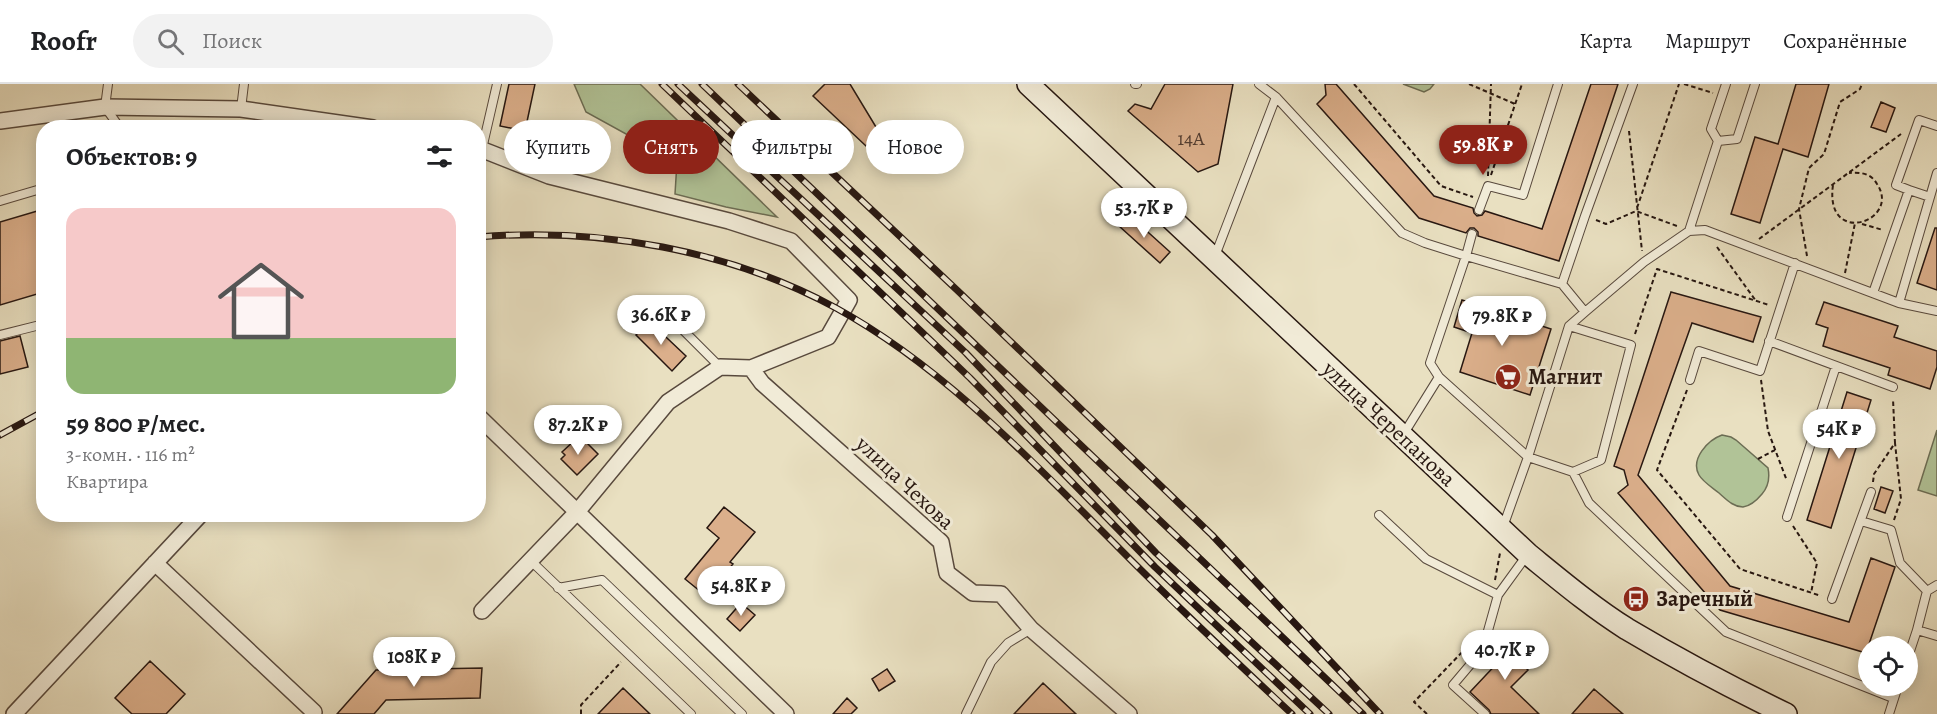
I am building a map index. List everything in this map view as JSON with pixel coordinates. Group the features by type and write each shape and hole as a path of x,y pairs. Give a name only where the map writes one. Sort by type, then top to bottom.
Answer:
{"main road":[{"name":"улица Черепанова","path":"1028,84 1402,436 1501,540 1528,554 1568,587 1626,628 1716,680 1786,714"}],"street":[{"path":"0,121 105,106 241,110 314,120"},
{"path":"483,611 578,512 668,402 720,367 751,368 828,337 849,300 791,241 729,221 549,176 486,151"},
{"name":"улица Чехова","path":"751,368 762,383 941,542 947,573 973,593 1001,594 1031,629 1129,714"},
{"path":"486,424 786,714"},
{"path":"14,714 193,522"},
{"path":"155,563 313,713"}],"lane":[{"path":"108,84 105,106 115,120"},
{"path":"241,110 244,84"},
{"path":"486,126 497,84"},
{"path":"1259,84 1276,97 1402,233 1425,243 1562,284 1585,312"},
{"path":"1479,210 1488,186 1523,195 1558,84"},
{"path":"1562,284 1633,84"},
{"path":"1689,231 1718,141 1711,129 1726,84"},
{"path":"1718,141 1737,139 1755,84"},
{"path":"1214,259 1276,97"},
{"path":"1930,197 1896,185 1919,120 1937,126"},
{"path":"1899,303 1937,173"},
{"path":"0,201 36,190"},
{"path":"1874,293 1909,190"},
{"path":"1501,540 1569,326 1644,262 1689,231 1705,230 1899,303 1937,311"},
{"path":"1472,234 1430,363 1438,377 1527,458 1573,472 1601,460 1631,345 1569,326"},
{"path":"1690,381 1699,351 1760,371 1795,263"},
{"path":"659,306 720,367"},
{"path":"0,335 36,326"},
{"path":"1769,341 1893,387"},
{"path":"1787,517 1836,366"},
{"path":"1402,436 1438,377"},
{"path":"1573,472 1589,503 1726,632 1893,698 1889,714"},
{"path":"1832,599 1871,492"},
{"path":"1378,515 1426,560 1496,594"},
{"path":"1861,521 1891,530 1900,563 1927,591"},
{"path":"1485,714 1453,685 1484,645 1496,594 1528,554"},
{"path":"531,561 691,714"},
{"path":"558,588 602,580 742,714"},
{"path":"1915,636 1927,591 1937,585"},
{"path":"966,714 991,662 1008,643 1031,629"},
{"path":"1917,630 1937,636"}],"path":[{"path":"1354,84 1441,186 1482,201"},
{"path":"1469,84 1515,104"},
{"path":"1488,186 1491,84"},
{"path":"1488,186 1522,84"},
{"path":"1636,211 1678,84"},
{"path":"1684,84 1721,96"},
{"path":"1808,268 1799,209 1809,168 1824,154 1840,102 1860,89 1862,84"},
{"path":"1626,106 1636,211 1644,262"},
{"path":"1750,247 1919,120"},
{"path":"1847,174 1858,172 1868,175 1881,191 1882,202 1878,212 1870,219 1860,223"},
{"path":"1833,185 1831,199 1833,209 1840,218 1850,223 1860,223 1894,234"},
{"path":"1585,216 1606,224 1636,211 1689,231"},
{"path":"1843,281 1855,223"},
{"path":"1705,230 1756,301"},
{"path":"1631,345 1657,269 1780,308"},
{"path":"1760,371 1768,431 1793,499"},
{"path":"1690,381 1657,470 1740,569 1832,599"},
{"path":"1891,530 1901,499 1895,443 1893,387"},
{"path":"1871,492 1874,474 1895,443"},
{"path":"1758,459 1775,450"},
{"path":"1787,517 1817,563 1811,593"},
{"path":"1496,594 1501,540"},
{"path":"1427,714 1414,702 1467,647"},
{"path":"581,714 581,705 621,662"}],"green space":[{"path":"574,84 640,84 677,120 623,120 623,132 611,126 611,120 601,120 586,112"},
{"path":"1403,84 1434,84 1424,92"},
{"path":"719,161 777,217 726,207 675,194 676,174 719,174"},
{"path":"1937,430 1937,496 1918,490"},
{"path":"1722,435 1736,440 1768,468 1769,479 1766,488 1756,500 1743,507 1736,506 1727,500 1703,480 1697,469 1702,451 1711,441"}],"building":[{"path":"509,84 535,84 527,120 504,120 504,127 500,126"},
{"path":"825,84 850,84 872,120 866,120 866,146 854,135 854,120 838,120 813,96"},
{"path":"1165,84 1233,84 1218,164 1198,172 1128,111 1135,104 1151,109"},
{"path":"1325,84 1336,84 1434,196 1473,208 1477,216 1482,215 1485,211 1542,229 1591,84 1618,84 1559,261 1478,236 1474,228 1470,228 1466,233 1419,218 1317,104 1326,95"},
{"path":"1796,84 1829,84 1808,157 1783,149 1760,223 1731,214 1755,137 1778,144"},
{"path":"1881,102 1895,108 1886,132 1871,127"},
{"path":"36,211 36,294 0,305 0,222"},
{"path":"1129,215 1170,252 1160,263 1119,226"},
{"path":"1935,228 1937,228 1937,290 1917,283"},
{"path":"1671,292 1761,317 1753,342 1692,323 1638,475 1730,586 1849,622 1871,558 1895,567 1872,636 1858,636 1858,651 1720,610 1618,493 1628,485 1624,470 1614,466"},
{"path":"1462,300 1551,329 1530,395 1460,372 1472,333 1454,327"},
{"path":"1824,302 1898,326 1894,337 1937,351 1937,367 1930,389 1888,375 1890,368 1823,346 1828,328 1816,324"},
{"path":"649,321 686,356 672,371 636,335"},
{"path":"20,336 28,367 0,374 0,341"},
{"path":"1847,392 1871,400 1831,528 1807,520"},
{"path":"576,439 583,445 586,442 598,454 577,475 561,459 565,455 562,452"},
{"path":"1881,487 1893,491 1885,513 1874,509"},
{"path":"724,507 755,532 730,562 733,564 706,596 685,579 719,538 707,528"},
{"path":"741,603 755,615 740,631 727,619"},
{"path":"1526,636 1524,666 1528,670 1511,687 1539,714 1491,714 1470,692 1502,658 1502,637"},
{"path":"150,661 185,694 166,714 132,714 115,698"},
{"path":"482,668 480,698 386,700 374,714 337,714 376,670"},
{"path":"887,669 895,681 879,691 872,679"},
{"path":"1043,683 1076,714 1014,714"},
{"path":"623,688 650,714 598,714"},
{"path":"1594,689 1623,714 1572,714"},
{"path":"847,698 857,708 851,714 833,714"}],"railway":[{"path":"662,84 970,378 1155,567 1310,714"},
{"path":"678,84 966,353 1156,553 1329,714"},
{"path":"702,84 1363,714"},
{"path":"738,84 1212,535 1380,714"},
{"path":"486,237 570,236 617,240 708,257 795,288 875,331 948,386 1017,447 1180,608 1292,714"},
{"path":"0,435 36,415"}],"place":[{"name":"Магнит","path":"1508,377"},
{"name":"Заречный","path":"1636,599"}]}
